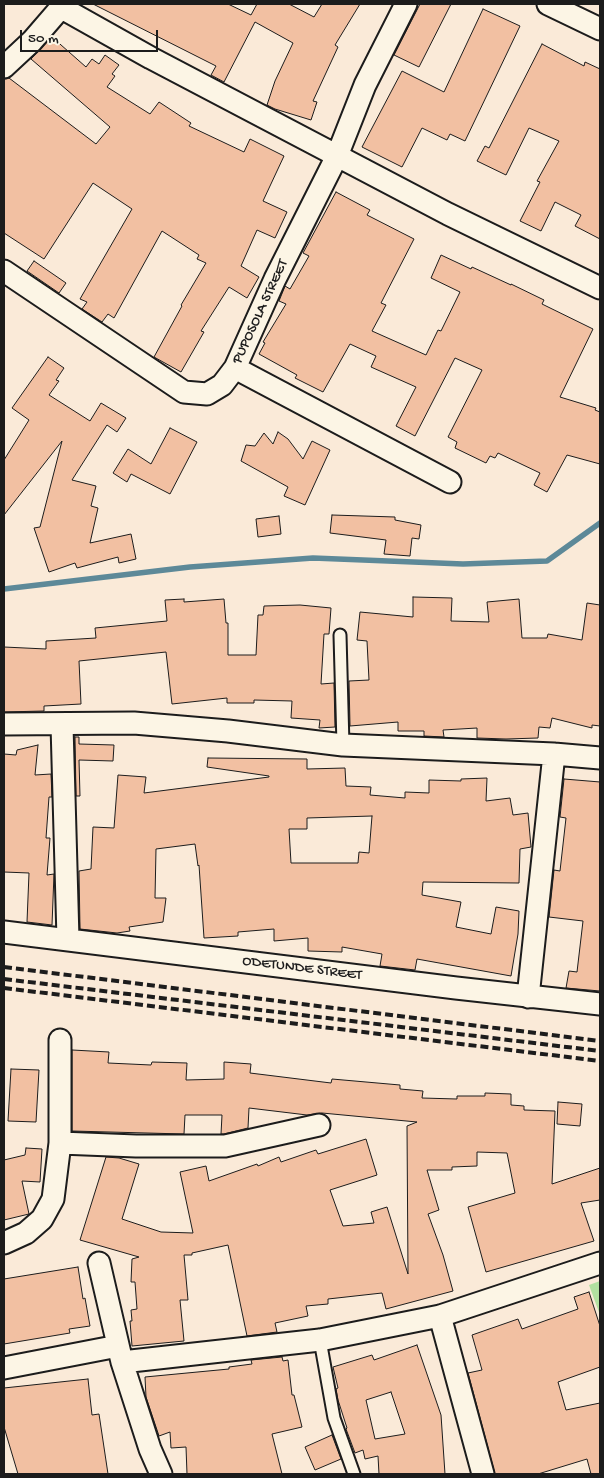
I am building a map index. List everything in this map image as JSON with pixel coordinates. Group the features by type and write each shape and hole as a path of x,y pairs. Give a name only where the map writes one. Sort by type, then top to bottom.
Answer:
{"street":[{"name":"PUPOSOLA STREET","path":"4,271 184,392 207,394 222,385 235,368 275,279 337,156 365,85 406,4"},
{"path":"548,4 600,29"},
{"path":"4,67 32,41 63,6 151,58 337,156 448,214 600,288"},
{"path":"235,368 450,482"},
{"path":"4,724 134,723 228,731 343,745 554,754 600,758"},
{"path":"62,724 68,940"},
{"path":"528,997 554,754"},
{"name":"ODETUNDE STREET","path":"4,932 528,997 600,1004"},
{"path":"4,1243 26,1233 42,1219 53,1199 60,1143 60,1040"},
{"path":"60,1143 136,1146 225,1146 319,1125"},
{"path":"99,1263 120,1354 150,1449 161,1474"},
{"path":"4,1368 120,1354 320,1340 440,1316 600,1264"},
{"path":"440,1316 484,1474"}],"lane":[{"path":"340,635 343,745"},
{"path":"320,1340 334,1418 354,1474"}],"green space":[{"path":"600,1281 600,1315 589,1285"}],"building":[{"path":"93,4 228,4 251,15 257,4 289,4 314,17 322,4 360,4 335,45 338,47 313,101 317,102 311,120 267,105 275,81 293,43 255,22 224,82 211,75 216,66"},
{"path":"420,4 451,4 419,67 394,55"},
{"path":"483,9 520,26 465,141 450,134 447,140 422,128 402,167 362,147 402,71 444,92"},
{"path":"52,37 86,67 92,59 99,64 105,55 119,65 112,74 115,76 107,87 150,114 159,102 191,123 189,126 244,152 250,139 284,156 263,201 287,212 275,238 257,230 241,266 259,277 247,298 229,287 201,331 204,332 181,372 154,357 181,305 206,263 197,259 199,255 162,231 114,318 108,314 102,322 82,309 87,302 80,299 132,209 93,183 44,259 4,233 4,79 9,78 96,144 110,127 31,59"},
{"path":"542,44 584,66 585,62 600,69 600,239 575,226 581,215 555,202 541,231 520,221 540,182 537,181 559,141 529,128 506,175 477,161 485,146 489,148"},
{"path":"336,192 370,210 367,215 414,239 381,303 386,305 372,331 426,355 438,330 441,331 460,292 431,278 441,255 544,300 542,304 593,329 560,397 596,408 595,410 600,412 600,464 567,455 547,492 534,485 540,473 498,453 495,458 490,456 486,463 455,448 457,442 448,437 482,370 455,358 415,436 396,426 416,387 371,367 376,356 350,344 323,392 295,378 297,375 259,354 265,343 263,342 286,304 279,301 285,286 290,289 309,256 303,253"},
{"path":"34,261 66,283 59,293 27,271"},
{"path":"48,357 64,368 56,380 59,381 49,395 90,421 101,403 126,418 117,432 107,425 72,480 96,486 91,506 98,508 90,543 131,534 136,559 119,563 118,557 77,568 75,563 49,572 34,528 40,527 62,441 4,515 4,460 29,420 12,408"},
{"path":"170,428 197,442 170,494 131,474 127,482 113,473 128,449 151,464"},
{"path":"278,432 288,439 303,459 312,441 330,450 305,505 284,496 288,487 241,461 246,445 255,446 264,433 273,444"},
{"path":"332,515 395,517 395,520 421,525 419,539 412,538 410,556 384,554 386,540 330,533"},
{"path":"279,516 281,534 258,537 256,519"},
{"path":"413,597 452,598 451,621 489,622 487,602 519,599 522,638 547,638 548,634 582,640 587,603 600,605 600,726 592,725 592,728 552,718 550,728 539,727 538,738 506,739 477,738 477,728 443,730 444,737 424,736 424,731 398,731 398,722 350,726 349,681 369,680 367,641 357,640 360,612 413,617"},
{"path":"184,599 184,602 224,599 226,623 228,623 228,655 256,655 258,615 263,615 264,606 300,605 331,608 329,634 324,634 321,684 334,683 335,727 319,728 320,720 291,718 292,701 254,700 254,703 227,703 227,698 172,704 166,652 79,661 81,704 44,706 44,711 4,712 4,647 46,649 46,641 96,638 95,628 167,621 165,600"},
{"path":"75,737 79,737 79,744 114,745 113,761 79,760 80,796 76,796"},
{"path":"38,745 35,775 51,774 52,797 49,797 46,838 50,838 47,875 54,874 52,925 27,922 29,873 4,872 4,754 16,755 17,750"},
{"path":"208,758 307,759 307,769 345,768 346,786 371,787 370,795 405,798 405,792 429,793 429,780 461,781 461,779 487,778 486,801 510,798 513,815 528,813 531,847 520,849 519,883 423,882 422,895 461,902 456,927 491,934 496,907 519,911 518,934 511,976 417,959 415,970 380,966 382,954 342,947 342,952 308,951 308,938 274,941 274,929 238,932 238,936 204,938 199,865 195,844 156,849 155,898 166,898 163,922 129,927 130,931 117,933 80,929 79,871 91,869 93,827 114,828 118,775 146,777 144,793 269,777 207,767","holes":["372,816 369,853 359,852 358,863 291,863 289,829 307,829 307,818"]},
{"path":"564,779 600,782 600,991 566,988 569,971 577,972 583,921 549,917 554,870 560,871 566,818 560,817"},
{"path":"72,1050 109,1052 108,1063 151,1065 152,1062 187,1063 186,1080 224,1079 224,1062 251,1064 250,1073 331,1083 332,1079 400,1085 400,1089 423,1091 422,1098 457,1099 457,1096 485,1096 485,1093 511,1094 511,1105 524,1106 524,1110 555,1111 552,1184 600,1168 600,1200 581,1203 594,1241 486,1272 468,1207 515,1193 507,1153 477,1152 477,1166 452,1167 452,1170 427,1170 439,1210 428,1214 443,1255 453,1291 386,1309 382,1293 328,1299 328,1304 306,1306 308,1316 275,1323 277,1332 247,1336 228,1245 192,1253 192,1255 184,1255 188,1300 180,1300 184,1341 132,1346 131,1310 137,1309 135,1282 131,1282 132,1259 139,1257 80,1240 106,1157 119,1158 139,1164 122,1219 161,1232 193,1233 180,1172 206,1166 209,1181 257,1164 258,1166 279,1157 281,1162 316,1150 318,1154 366,1139 377,1175 330,1190 343,1226 374,1223 371,1212 387,1207 408,1274 407,1126 417,1122 322,1113 307,1115 249,1108 248,1128 224,1134 221,1134 222,1115 185,1115 184,1134 72,1131"},
{"path":"11,1069 39,1070 36,1122 8,1121"},
{"path":"558,1102 582,1104 580,1126 557,1124"},
{"path":"26,1148 42,1149 40,1182 22,1181 29,1214 4,1220 4,1160 25,1155"},
{"path":"78,1267 90,1326 69,1329 70,1333 4,1344 4,1279"},
{"path":"589,1292 600,1326 600,1367 558,1382 566,1410 600,1403 600,1474 591,1474 587,1459 538,1474 495,1474 468,1373 482,1370 472,1335 518,1319 522,1329 578,1309 574,1297"},
{"path":"417,1345 441,1415 445,1474 379,1474 378,1456 365,1459 363,1450 355,1453 338,1400 336,1389 338,1388 333,1367 372,1355 374,1360","holes":["391,1392 405,1434 375,1439 366,1400"]},
{"path":"282,1357 283,1361 288,1360 292,1395 294,1395 302,1427 272,1434 282,1474 187,1474 186,1447 171,1448 170,1432 159,1436 146,1397 145,1377 229,1369 229,1367 252,1364 251,1360"},
{"path":"88,1379 92,1415 99,1414 108,1474 18,1474 4,1427 4,1388"},
{"path":"332,1435 341,1459 315,1470 305,1447"}],"waterway":[{"path":"4,589 190,567 313,558 463,564 547,561 600,523"}],"railway":[{"path":"4,967 600,1041"},
{"path":"4,979 600,1051"},
{"path":"4,988 600,1061"}]}
